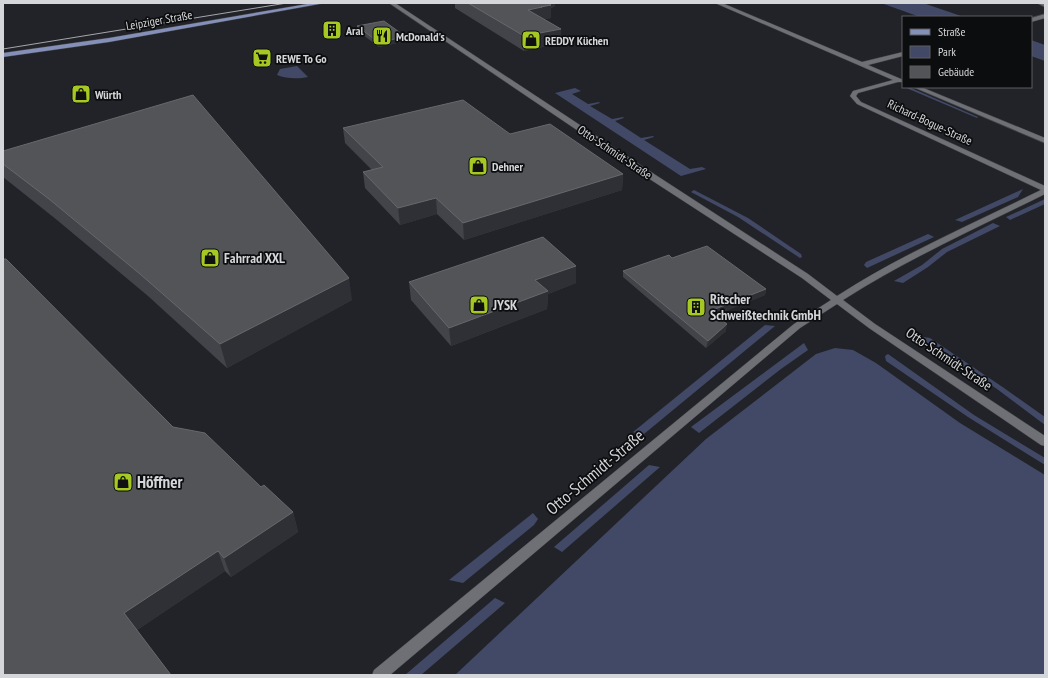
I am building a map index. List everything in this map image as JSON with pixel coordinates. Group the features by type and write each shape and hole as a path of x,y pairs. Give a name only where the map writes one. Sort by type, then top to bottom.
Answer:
{"main road":[{"name":"Leipziger Straße","path":"3,55 94,42 322,3"},
{"name":"Leipziger Straße","path":"3,62 59,51 94,42"}],"street":[{"name":"Otto-Schmidt-Straße","path":"392,3 648,174 792,267 872,326 1045,442"},
{"name":"Richard-Bogue-Straße","path":"718,3 901,81"},
{"path":"1040,3 1045,5"},
{"path":"1032,20 1045,16"},
{"path":"863,64 902,54"},
{"name":"Richard-Bogue-Straße","path":"901,81 855,92 853,96 859,103 1045,190"},
{"name":"Richard-Bogue-Straße","path":"918,88 1044,140"},
{"name":"Richard-Bogue-Straße","path":"837,300 862,284 911,257 1045,190"},
{"name":"Otto-Schmidt-Straße","path":"379,675 797,326 837,300"}],"green space":[{"path":"881,3 923,3 961,16 917,16"},
{"path":"1032,40 1045,45 1045,61 1032,56"},
{"path":"297,66 308,77 292,78 277,75 280,69"},
{"path":"575,88 581,91 572,94 588,104 599,102 600,103 590,106 612,119 623,117 624,118 615,121 641,138 653,136 654,137 644,140 690,169 702,167 706,169 681,176 555,93"},
{"path":"906,88 911,88 978,117 977,118"},
{"path":"1023,189 1018,197 962,222 955,220"},
{"path":"694,190 748,218 801,254 802,257 800,258 738,217 691,192"},
{"path":"1045,199 1045,204 1010,220 1006,217"},
{"path":"993,223 1000,226 947,252 928,267 903,283 894,281 922,265 942,249"},
{"path":"928,234 934,237 867,268 864,265 866,262"},
{"path":"765,325 775,326 644,434 637,434 633,432"},
{"path":"917,336 930,338 1004,388 1045,417 1045,425 997,389"},
{"path":"804,343 808,350 781,369 699,433 691,427"},
{"path":"835,348 853,350 876,363 960,423 1045,475 1045,675 455,675 706,439 816,354"},
{"path":"888,354 974,415 1045,458 1045,465 968,417 886,361 885,356"},
{"path":"649,465 660,467 562,552 554,547"},
{"path":"533,513 538,519 534,525 463,583 449,580"},
{"path":"495,598 505,603 421,675 405,675"}],"building":[{"path":"468,3 548,3 551,5 528,10 561,29 524,36"},
{"path":"384,21 406,37 378,42 357,26"},
{"name":"Fahrrad XXL","path":"193,95 349,278 220,344 140,274 49,199 3,164 3,151"},
{"name":"Dehner","path":"463,100 510,134 550,124 623,174 463,223 436,198 398,208 363,172 383,167 343,128"},
{"name":"JYSK","path":"543,237 576,266 535,280 548,291 449,328 409,282"},
{"name":"Ritscher Schweißtechnik GmbH","path":"707,246 766,289 710,311 727,324 708,341 623,271 669,255 672,258"},
{"name":"Höffner","path":"3,259 6,259 173,427 205,433 261,487 264,485 293,512 224,558 218,551 124,613 171,675 3,675"}],"tram line":[{"path":"3,49 287,3"}],"place":[{"name":"Aral","path":"332,30"},
{"name":"McDonald's","path":"382,36"},
{"name":"REDDY Küchen","path":"531,40"},
{"name":"REWE To Go","path":"262,58"},
{"name":"Würth","path":"81,94"},
{"name":"Dehner","path":"478,166"},
{"name":"Fahrrad XXL","path":"210,258"},
{"name":"JYSK","path":"479,305"},
{"name":"Ritscher Schweißtechnik GmbH","path":"696,307"},
{"name":"Höffner","path":"123,482"}]}
